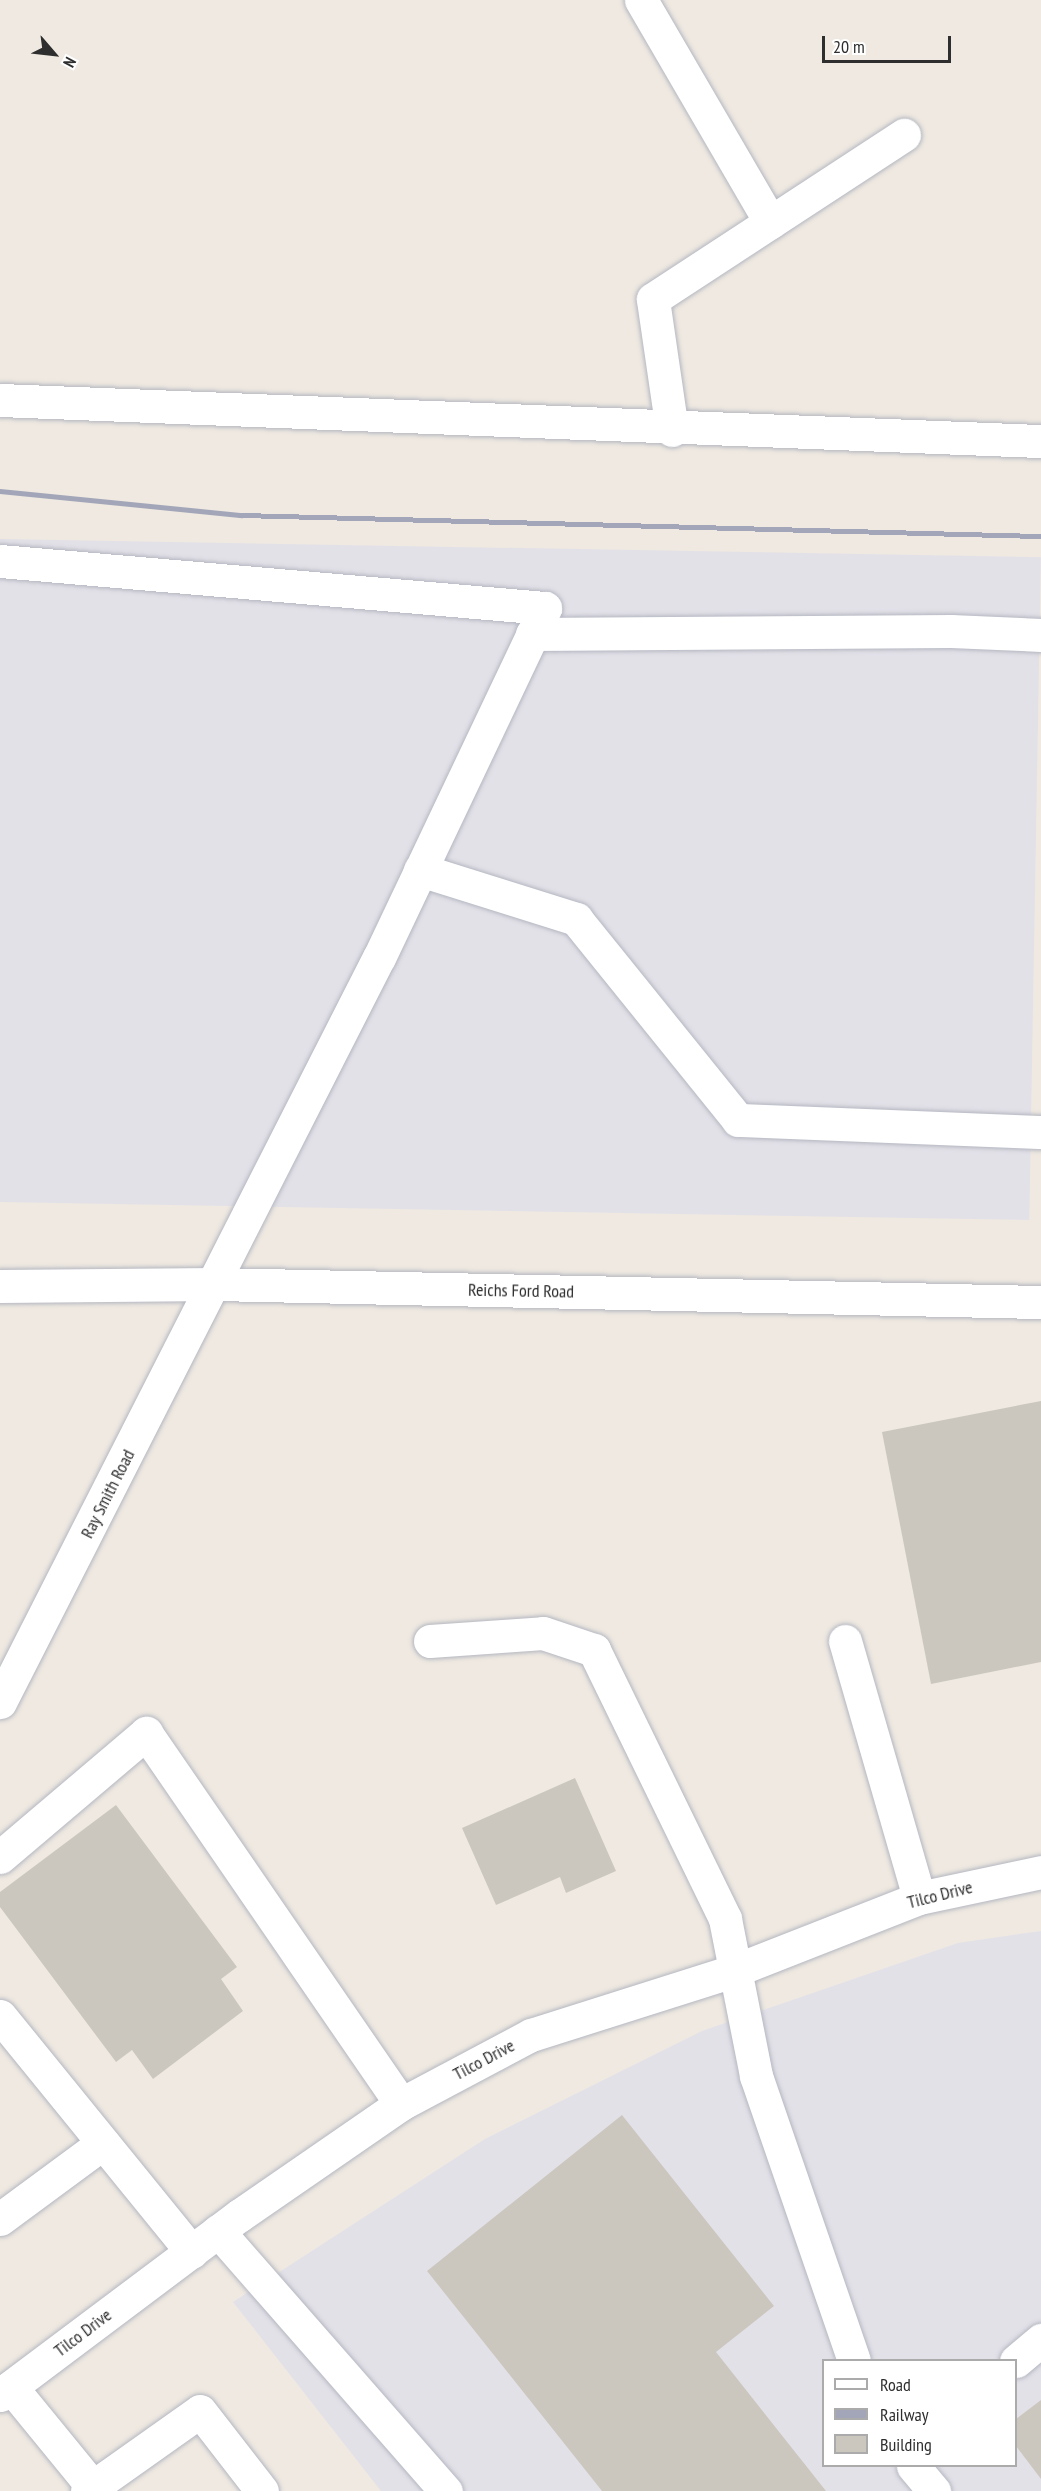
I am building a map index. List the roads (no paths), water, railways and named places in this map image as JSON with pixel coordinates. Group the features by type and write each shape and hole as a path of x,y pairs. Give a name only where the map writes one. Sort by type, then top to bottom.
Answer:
{"street":[{"path":"641,0 770,222"},
{"path":"672,430 653,299 904,135"},
{"path":"0,400 672,430 1041,441"},
{"path":"0,561 538,621 1041,635"},
{"name":"Ray Smith Road","path":"0,1702 215,1284 420,870 538,621"},
{"path":"420,870 576,919 738,1120 1041,1131"},
{"name":"Reichs Ford Road","path":"0,1286 215,1284 1041,1302"},
{"path":"430,1641 543,1633 594,1650 725,1919 733,1971 756,2076 853,2359"},
{"path":"845,1641 919,1898"},
{"path":"0,1857 146,1733 401,2104"},
{"name":"Tilco Drive","path":"5,2391 218,2231 401,2104 531,2035 733,1971 919,1898 1041,1872"},
{"path":"0,2016 192,2252"},
{"path":"0,2219 103,2143"},
{"path":"218,2231 446,2491"},
{"path":"1017,2360 1041,2340"},
{"path":"5,2391 92,2490 200,2411 262,2491"},
{"path":"914,2467 934,2491"}],"railway":[{"path":"0,491 242,515 1041,536"}]}
